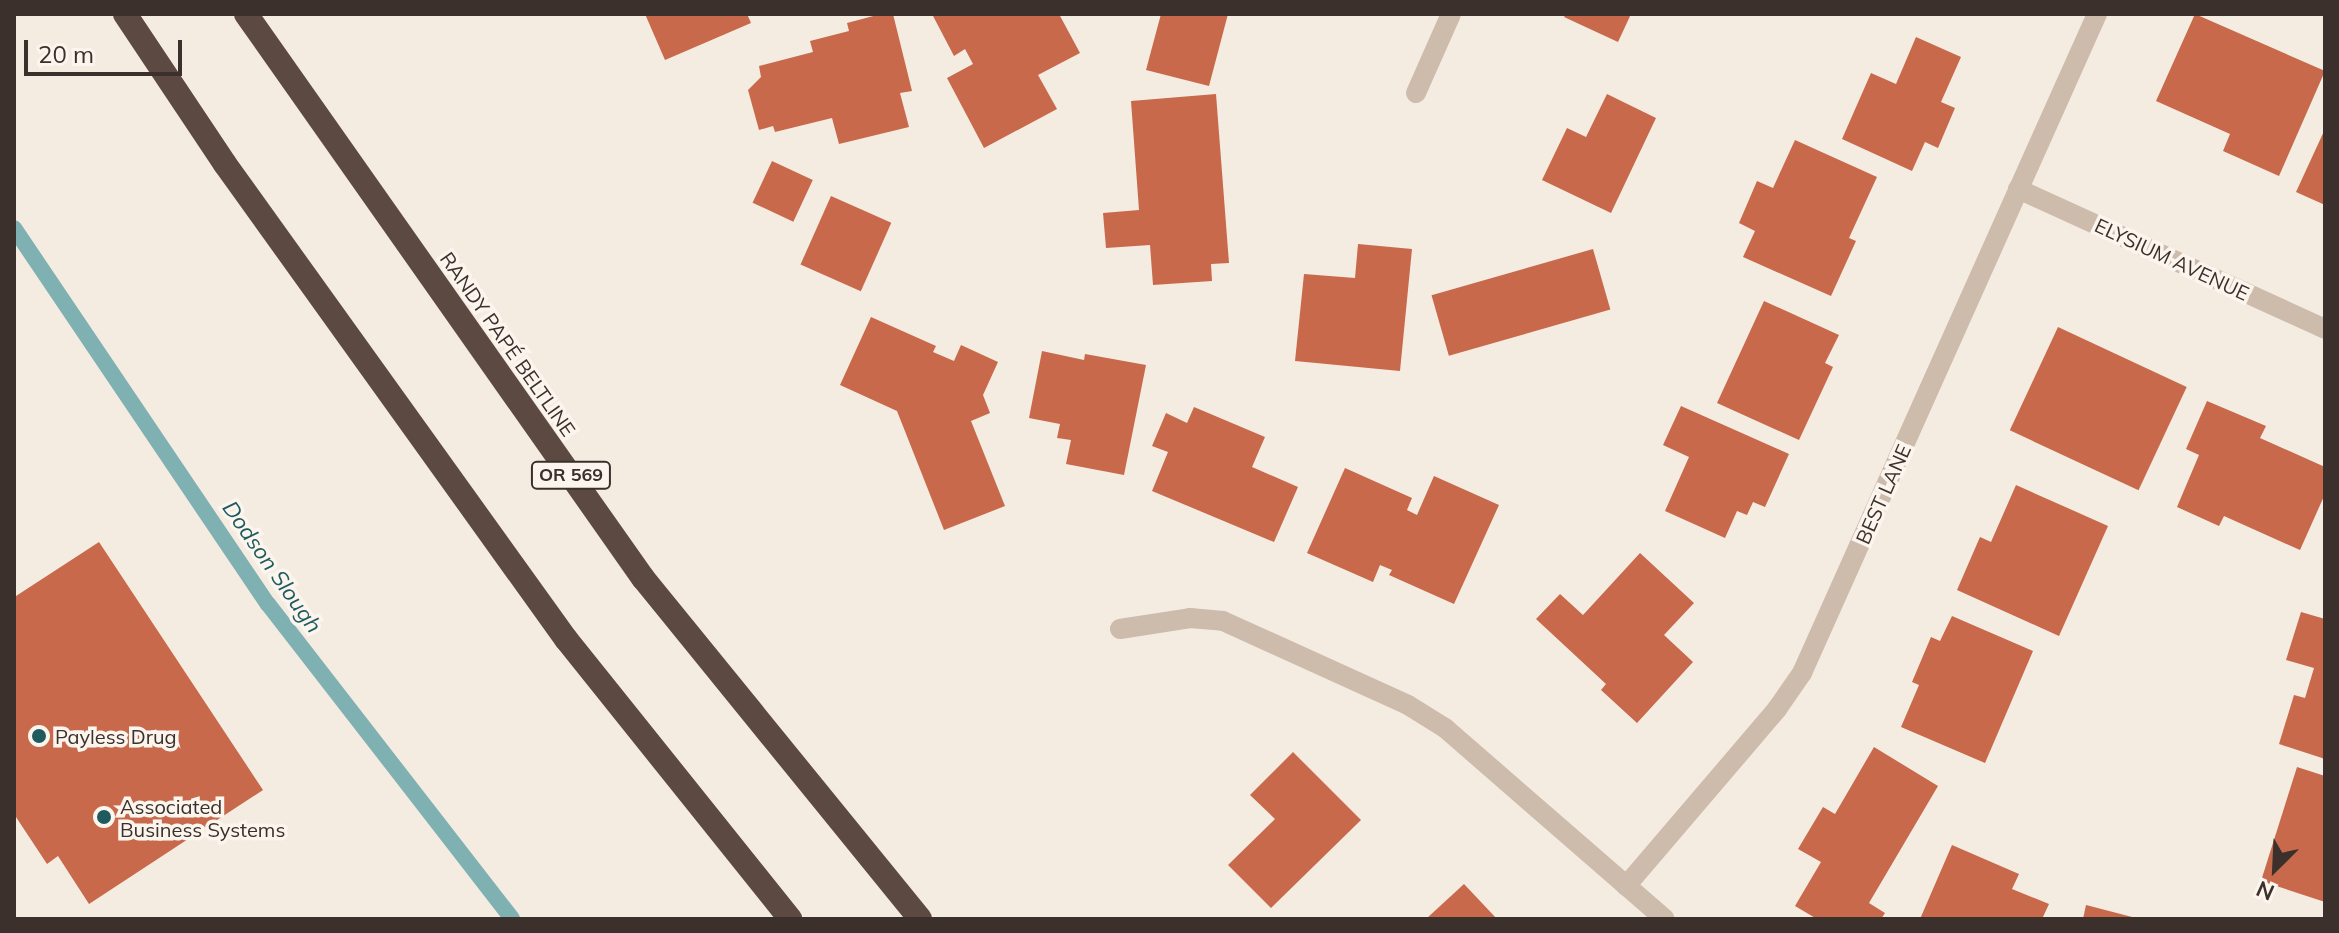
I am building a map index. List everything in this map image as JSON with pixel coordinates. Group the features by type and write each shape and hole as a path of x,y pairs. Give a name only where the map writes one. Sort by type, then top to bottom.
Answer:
{"highway":[{"path":"125,14 225,164 566,639 790,919"},
{"name":"RANDY PAPÉ BELTLINE","path":"246,14 643,578 920,919"}],"street":[{"path":"1416,93 1451,14"},
{"name":"BEST LANE","path":"1626,886 1777,709 1802,673 2097,14"},
{"name":"ELYSIUM AVENUE","path":"2018,189 2325,329"},
{"path":"1120,629 1190,618 1223,621 1408,705 1445,728 1665,919"}],"building":[{"path":"645,14 747,14 751,23 665,60"},
{"path":"893,14 912,91 900,93 909,127 839,144 832,118 775,132 773,126 759,130 748,90 761,77 759,66 813,52 810,41 849,31 847,23"},
{"path":"932,14 1059,14 1080,53 1038,75 1057,109 984,148 947,78 973,64 965,49 954,56"},
{"path":"1161,14 1228,14 1209,86 1146,70"},
{"path":"1566,14 1631,14 1618,42 1564,17"},
{"path":"2195,14 2325,71 2279,176 2223,151 2230,134 2156,101"},
{"path":"1916,37 1961,57 1941,102 1955,108 1938,148 1925,142 1912,171 1842,139 1871,73 1896,84"},
{"path":"1216,94 1229,263 1211,264 1212,281 1153,285 1150,245 1106,248 1103,213 1139,210 1131,101"},
{"path":"1607,94 1656,118 1611,213 1542,180 1567,128 1586,137"},
{"path":"2325,129 2325,205 2296,192"},
{"path":"1795,140 1877,177 1849,238 1856,241 1831,296 1743,257 1755,231 1739,223 1757,181 1773,188"},
{"path":"772,161 813,180 793,222 753,203"},
{"path":"831,196 891,223 861,291 800,265"},
{"path":"1358,244 1412,249 1400,371 1295,361 1304,274 1355,278"},
{"path":"1593,249 1610,310 1449,356 1432,295"},
{"path":"1764,301 1839,335 1825,363 1833,367 1799,440 1717,403"},
{"path":"871,317 936,346 933,352 954,361 961,345 998,362 983,395 990,413 971,421 1005,506 944,530 897,411 840,385"},
{"path":"2058,327 2187,387 2139,490 2010,430"},
{"path":"1042,351 1084,360 1085,354 1146,365 1124,475 1066,464 1071,440 1057,438 1060,424 1029,418"},
{"path":"2207,401 2266,426 2260,438 2325,467 2325,494 2300,550 2224,516 2219,526 2177,507 2199,455 2186,449"},
{"path":"1681,406 1789,454 1765,507 1753,502 1747,515 1737,511 1725,538 1665,511 1689,457 1663,445"},
{"path":"1194,407 1265,437 1252,467 1298,487 1274,542 1152,491 1168,452 1152,446 1166,413 1187,423"},
{"path":"1345,468 1412,498 1407,510 1417,515 1434,476 1499,505 1454,604 1389,575 1392,570 1380,565 1373,582 1307,553"},
{"path":"2016,485 2108,526 2059,636 1957,590 1980,537 1991,542"},
{"path":"99,542 263,790 89,904 58,856 47,864 14,814 14,592 16,596"},
{"path":"1640,553 1694,603 1664,635 1693,662 1637,723 1601,690 1606,684 1536,619 1560,594 1583,615"},
{"path":"2301,612 2325,619 2325,759 2279,744 2294,695 2305,698 2314,668 2286,660"},
{"path":"1952,616 2033,651 1985,763 1901,727 1919,685 1912,682 1931,637 1940,641"},
{"path":"1874,747 1938,786 1869,903 1885,913 1881,919 1817,919 1795,906 1821,862 1798,849 1823,807 1835,814"},
{"path":"1293,752 1361,820 1271,908 1228,865 1275,819 1250,795"},
{"path":"2297,767 2325,776 2325,902 2261,881"},
{"path":"1952,845 2019,874 2012,889 2049,904 2042,919 1920,919"},
{"path":"1464,884 1497,919 1426,919"},
{"path":"2086,905 2136,918 2136,919 2083,919"}],"waterway":[{"name":"Dodson Slough","path":"14,228 268,604 512,919"}],"place":[{"name":"Payless Drug","path":"39,736"},
{"name":"Associated Business Systems","path":"104,817"}]}
